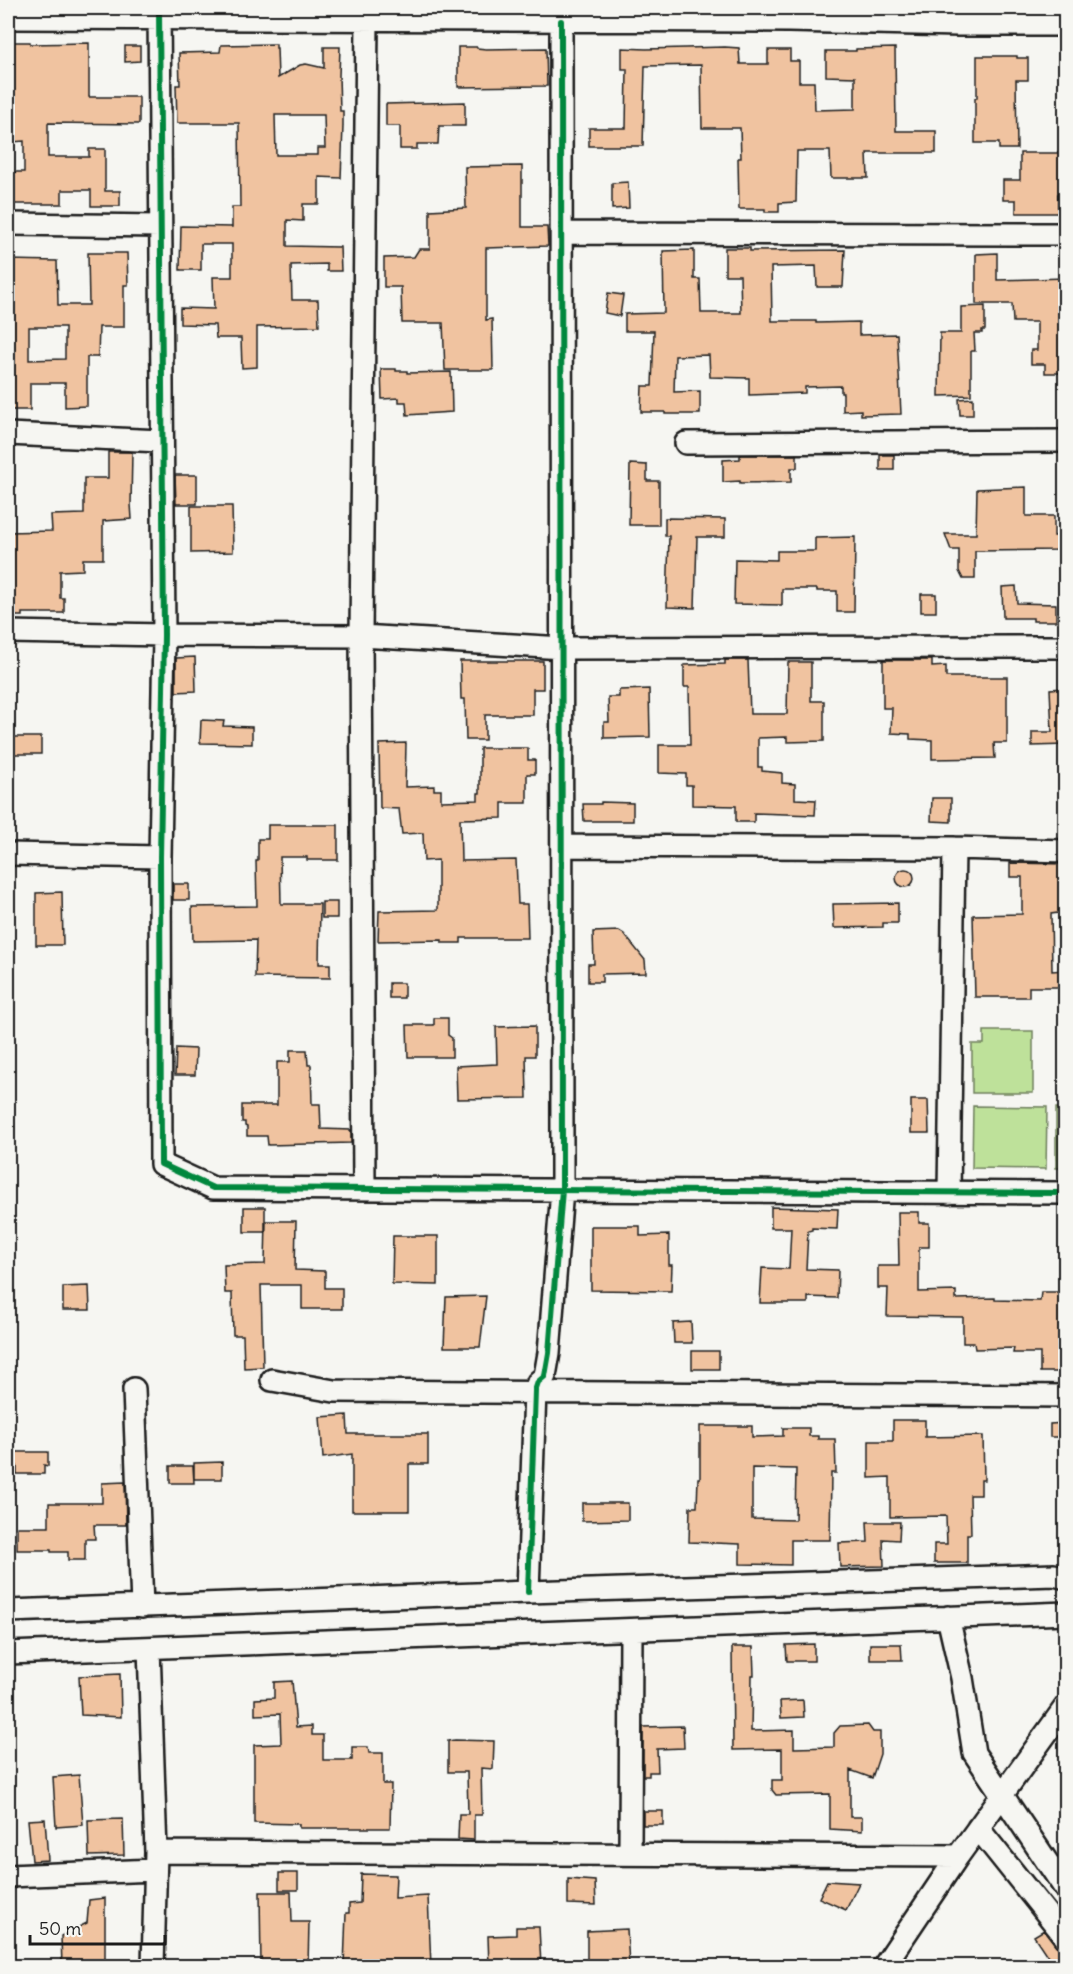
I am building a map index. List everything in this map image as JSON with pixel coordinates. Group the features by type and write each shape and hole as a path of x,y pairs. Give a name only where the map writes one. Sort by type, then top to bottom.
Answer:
{"street":[{"path":"159,13 164,635 160,856 160,1164 213,1188 1065,1193"},
{"path":"8,18 159,13 367,20 561,21 788,14 958,16 1065,25"},
{"path":"364,1189 361,636 367,20"},
{"path":"528,1592 535,1391 538,1382 545,1376 549,1353 562,1191 561,21"},
{"path":"8,224 160,226"},
{"path":"562,233 1065,234"},
{"path":"8,434 161,441"},
{"path":"686,443 1065,441"},
{"path":"8,632 361,636 563,648 1065,647"},
{"path":"562,846 954,848 1065,851"},
{"path":"949,1193 954,848"},
{"path":"8,854 160,856"},
{"path":"272,1380 334,1391 1065,1396"},
{"path":"134,1389 142,1606"},
{"path":"8,1611 1054,1575 1065,1578"},
{"path":"8,1653 1065,1613"},
{"path":"948,1617 962,1678 974,1754 1065,1890"},
{"path":"630,1854 631,1630"},
{"path":"148,1648 155,1861 153,1966"},
{"path":"884,1966 958,1856 1065,1706"},
{"path":"978,1828 1065,1938"},
{"path":"8,1876 155,1861 630,1854 958,1856"}],"green space":[{"path":"984,1031 1033,1031 1033,1093 972,1093 972,1044 984,1044"},
{"path":"973,1106 1047,1107 1046,1169 972,1168"},
{"path":"1056,1108 1065,1108 1065,1168 1056,1168"}],"building":[{"path":"9,42 89,43 89,97 139,97 139,124 48,123 48,157 89,157 89,149 105,149 105,191 120,191 120,206 91,206 91,190 62,190 62,204 8,204 8,172 24,172 24,141 12,142 12,123 8,122"},
{"path":"276,44 278,78 300,65 324,68 324,47 340,47 340,111 343,111 341,178 319,177 319,204 303,204 303,221 287,220 287,246 340,247 341,271 327,271 327,264 291,265 292,300 318,300 319,326 257,327 257,367 242,368 241,338 216,338 215,325 180,324 180,308 214,309 213,277 232,277 232,244 201,244 201,270 180,270 181,226 232,227 232,207 240,207 239,123 177,123 176,85 180,85 179,53 220,52 221,45","holes":["275,115 324,115 325,148 318,148 318,155 276,155"]},
{"path":"125,46 140,46 140,61 125,62"},
{"path":"458,47 546,48 547,86 458,87"},
{"path":"622,48 739,48 740,64 768,64 768,50 790,50 790,61 799,61 799,82 814,82 815,110 855,109 855,77 826,76 826,51 895,48 896,131 936,131 936,153 867,153 868,178 831,178 830,151 797,151 796,202 779,203 779,212 765,212 765,209 739,209 740,128 702,128 701,65 645,66 643,146 589,146 589,128 626,128 627,69 622,69"},
{"path":"977,56 1028,58 1028,80 1016,80 1017,149 999,149 999,143 975,143"},
{"path":"465,102 465,126 439,126 438,144 417,144 417,149 400,149 400,126 386,126 386,104"},
{"path":"1020,153 1065,153 1065,194 1058,194 1058,213 1016,213 1016,200 1003,200 1003,180 1020,180"},
{"path":"522,166 522,227 547,227 548,246 486,248 486,320 492,319 493,370 445,370 443,323 402,323 401,287 384,287 384,258 414,257 419,249 430,249 430,210 466,208 465,167"},
{"path":"628,182 629,208 612,209 612,183"},
{"path":"725,248 750,248 750,251 845,250 843,287 817,287 816,266 771,267 772,321 859,322 859,335 897,334 901,414 861,415 861,410 843,411 841,386 805,387 805,393 749,395 749,378 710,377 709,355 675,356 674,392 700,391 700,414 641,412 642,386 652,386 654,331 625,331 625,314 664,313 663,251 694,250 694,279 700,279 701,313 741,313 740,275 725,275"},
{"path":"88,253 127,253 128,285 124,285 124,327 99,327 98,357 87,357 87,406 65,407 65,383 30,383 30,410 8,410 8,260 57,261 58,305 89,305","holes":["29,327 65,327 65,359 29,360"]},
{"path":"997,253 997,280 1065,278 1065,373 1045,373 1045,364 1031,364 1031,350 1037,350 1037,322 1013,322 1012,304 976,304 976,254"},
{"path":"608,293 623,295 620,316 605,313"},
{"path":"985,306 985,330 982,330 982,333 974,333 975,351 971,351 971,395 939,396 940,333 961,333 961,307"},
{"path":"381,369 396,369 396,371 407,371 407,373 451,372 452,412 407,415 406,402 399,402 399,398 382,399"},
{"path":"973,398 973,415 960,415 959,399"},
{"path":"108,452 132,452 132,519 103,521 103,559 83,559 83,570 60,571 60,598 64,598 64,613 22,613 22,616 8,616 8,532 52,531 51,515 84,514 84,478 108,478"},
{"path":"740,455 797,455 797,468 791,468 791,482 723,482 723,460 740,459"},
{"path":"880,455 894,455 894,470 880,470"},
{"path":"630,464 647,465 647,481 659,481 659,525 629,525"},
{"path":"175,475 197,475 197,504 176,504"},
{"path":"1026,487 1026,516 1054,516 1054,536 1065,536 1065,550 975,551 975,579 963,579 959,571 959,550 951,550 945,534 976,534 977,489"},
{"path":"191,506 232,506 233,552 191,553"},
{"path":"665,518 725,519 725,537 697,537 695,608 667,607 669,536 665,536"},
{"path":"855,537 854,612 837,612 837,591 817,591 817,589 782,589 782,605 734,604 735,559 777,560 777,551 815,551 815,538"},
{"path":"1016,586 1017,603 1056,604 1056,621 1003,618 1002,587"},
{"path":"921,594 936,594 936,612 921,612"},
{"path":"195,657 196,691 176,692 176,658"},
{"path":"725,660 748,660 750,714 787,714 788,662 811,662 811,701 824,701 824,741 787,742 787,737 758,738 758,767 762,767 762,771 782,773 782,783 795,784 795,799 816,800 815,815 754,813 754,822 736,822 736,806 692,805 692,785 686,785 686,774 659,773 659,745 690,745 689,687 684,687 684,665 725,664"},
{"path":"883,660 932,660 932,667 946,666 946,677 1007,677 1007,743 994,743 995,758 932,759 932,740 910,739 910,734 891,733 892,708 883,708"},
{"path":"460,661 543,661 543,689 533,689 533,715 485,715 485,740 466,740 465,699 461,699"},
{"path":"1065,688 1065,745 1032,746 1032,732 1052,732 1050,689"},
{"path":"649,689 650,737 604,738 604,722 609,722 608,697 619,697 619,690"},
{"path":"201,720 224,721 223,726 252,727 252,744 200,743"},
{"path":"8,737 41,737 41,754 8,754"},
{"path":"406,743 405,787 434,786 434,790 441,790 441,801 478,800 480,748 528,748 528,760 535,760 535,774 527,774 527,803 502,803 502,818 460,819 461,861 516,860 518,904 527,904 528,938 461,938 461,943 442,943 442,940 378,941 379,911 438,910 438,860 424,861 423,833 402,834 399,809 380,808 379,744"},
{"path":"932,798 951,798 951,822 931,821"},
{"path":"601,802 633,803 633,821 584,821 583,804 601,804"},
{"path":"268,825 338,825 338,860 280,857 281,904 320,904 319,964 330,964 330,978 255,977 256,940 193,941 192,907 257,906 258,839 268,839"},
{"path":"1010,863 1065,864 1065,912 1051,914 1052,971 1065,970 1065,987 1029,987 1029,997 975,997 973,915 1022,914 1022,877 1010,877"},
{"path":"905,869 911,872 914,878 911,884 905,887 899,884 896,878 899,872"},
{"path":"173,884 189,884 189,900 173,900"},
{"path":"62,892 63,945 36,945 36,893"},
{"path":"322,902 337,902 337,918 322,918"},
{"path":"898,903 898,923 883,923 883,927 834,928 833,904"},
{"path":"619,931 645,960 646,973 602,974 602,982 588,982 588,964 594,964 593,932"},
{"path":"389,983 404,983 404,998 389,998"},
{"path":"434,1018 448,1018 448,1035 452,1038 452,1057 408,1057 407,1025 434,1025"},
{"path":"535,1026 535,1056 526,1056 527,1098 457,1099 456,1066 497,1064 496,1027"},
{"path":"176,1048 196,1049 195,1075 175,1075"},
{"path":"290,1050 307,1050 308,1065 311,1065 312,1104 320,1104 321,1129 351,1130 351,1143 268,1145 267,1136 247,1136 247,1127 245,1122 242,1122 242,1105 277,1105 277,1062 290,1062"},
{"path":"911,1100 928,1100 929,1133 911,1133"},
{"path":"244,1207 265,1207 265,1232 244,1232"},
{"path":"771,1207 838,1209 837,1229 812,1228 808,1231 806,1269 838,1270 837,1298 808,1297 808,1303 760,1303 762,1268 789,1269 791,1228 771,1228"},
{"path":"898,1212 919,1212 919,1223 929,1223 929,1247 919,1247 919,1292 956,1291 956,1299 995,1298 995,1300 1040,1301 1041,1292 1064,1292 1063,1372 1040,1372 1040,1353 1013,1353 1014,1348 975,1349 974,1343 963,1343 963,1317 887,1316 888,1288 878,1288 878,1266 899,1266"},
{"path":"266,1221 296,1221 295,1270 325,1271 325,1288 342,1288 342,1309 302,1309 302,1285 261,1285 263,1367 244,1368 243,1335 233,1335 232,1293 225,1293 224,1265 265,1264"},
{"path":"591,1226 640,1226 640,1236 669,1235 669,1265 672,1265 671,1291 591,1290"},
{"path":"393,1236 438,1236 438,1285 392,1284"},
{"path":"89,1286 90,1310 63,1310 63,1287"},
{"path":"486,1296 480,1347 444,1347 446,1297"},
{"path":"691,1322 692,1343 674,1343 673,1323"},
{"path":"692,1351 719,1351 719,1369 692,1369"},
{"path":"347,1415 348,1434 428,1434 428,1464 409,1464 409,1511 352,1511 352,1454 323,1458 320,1417"},
{"path":"893,1420 925,1420 925,1437 983,1436 984,1480 981,1480 981,1495 970,1495 971,1534 967,1534 967,1563 934,1563 934,1544 947,1544 946,1516 890,1517 890,1477 869,1478 869,1441 893,1441"},
{"path":"1065,1423 1065,1437 1050,1437 1050,1424"},
{"path":"700,1426 752,1426 752,1437 783,1436 783,1428 809,1428 809,1436 818,1436 818,1439 835,1439 836,1473 831,1473 830,1540 791,1540 791,1565 740,1564 740,1544 689,1542 690,1507 697,1507 698,1478 700,1478","holes":["752,1468 796,1469 795,1520 752,1519"]},
{"path":"8,1452 48,1452 48,1466 44,1465 44,1474 17,1474 17,1466 8,1463"},
{"path":"222,1462 222,1479 194,1479 194,1463"},
{"path":"170,1466 193,1466 194,1483 170,1483"},
{"path":"125,1482 126,1525 94,1525 95,1539 85,1539 85,1560 68,1560 68,1552 17,1550 17,1527 49,1527 49,1503 102,1503 102,1483"},
{"path":"582,1503 628,1503 628,1520 582,1521"},
{"path":"867,1522 900,1522 899,1540 883,1539 884,1566 840,1567 839,1543 868,1542"},
{"path":"814,1644 814,1661 787,1661 786,1645"},
{"path":"870,1644 901,1644 902,1660 870,1660"},
{"path":"732,1647 753,1647 751,1731 794,1730 794,1748 834,1747 834,1733 840,1726 868,1725 873,1732 880,1732 880,1754 872,1778 850,1770 850,1817 862,1817 862,1831 830,1829 830,1794 776,1795 772,1790 772,1780 782,1780 782,1749 733,1750"},
{"path":"120,1674 121,1717 81,1715 79,1676"},
{"path":"292,1681 296,1727 312,1726 312,1735 323,1735 323,1760 352,1760 352,1747 368,1747 369,1753 383,1753 383,1784 391,1784 390,1828 299,1828 299,1824 254,1823 254,1745 281,1744 280,1714 255,1715 255,1699 274,1698 274,1682"},
{"path":"803,1700 804,1717 781,1718 780,1701"},
{"path":"683,1726 684,1748 657,1749 658,1772 649,1772 649,1776 643,1776 643,1727"},
{"path":"448,1741 494,1741 493,1769 481,1768 482,1815 474,1815 474,1840 458,1839 459,1814 468,1814 467,1772 448,1772"},
{"path":"79,1775 83,1825 56,1827 53,1777"},
{"path":"643,1811 663,1811 663,1825 643,1825"},
{"path":"45,1819 48,1860 32,1861 28,1820"},
{"path":"123,1819 124,1855 89,1856 88,1820"},
{"path":"279,1873 298,1873 298,1890 279,1890"},
{"path":"361,1874 396,1875 395,1898 428,1896 431,1966 344,1966 346,1913 349,1913 349,1904 360,1903"},
{"path":"568,1879 595,1881 596,1905 568,1904"},
{"path":"827,1881 859,1883 846,1910 819,1898"},
{"path":"260,1892 291,1892 292,1922 309,1922 308,1966 261,1966"},
{"path":"105,1898 105,1966 62,1966 61,1936 87,1923 89,1900"},
{"path":"516,1927 539,1927 541,1966 489,1966 488,1936 516,1935"},
{"path":"627,1929 629,1966 587,1966 587,1931"},
{"path":"1044,1930 1056,1946 1065,1950 1065,1966 1054,1966 1034,1936"}],"cycle path":[{"path":"159,8 164,635 160,857 161,1164 213,1188 1066,1193"},
{"path":"528,1592 535,1391 538,1382 545,1376 549,1353 562,1190 561,21"}]}
